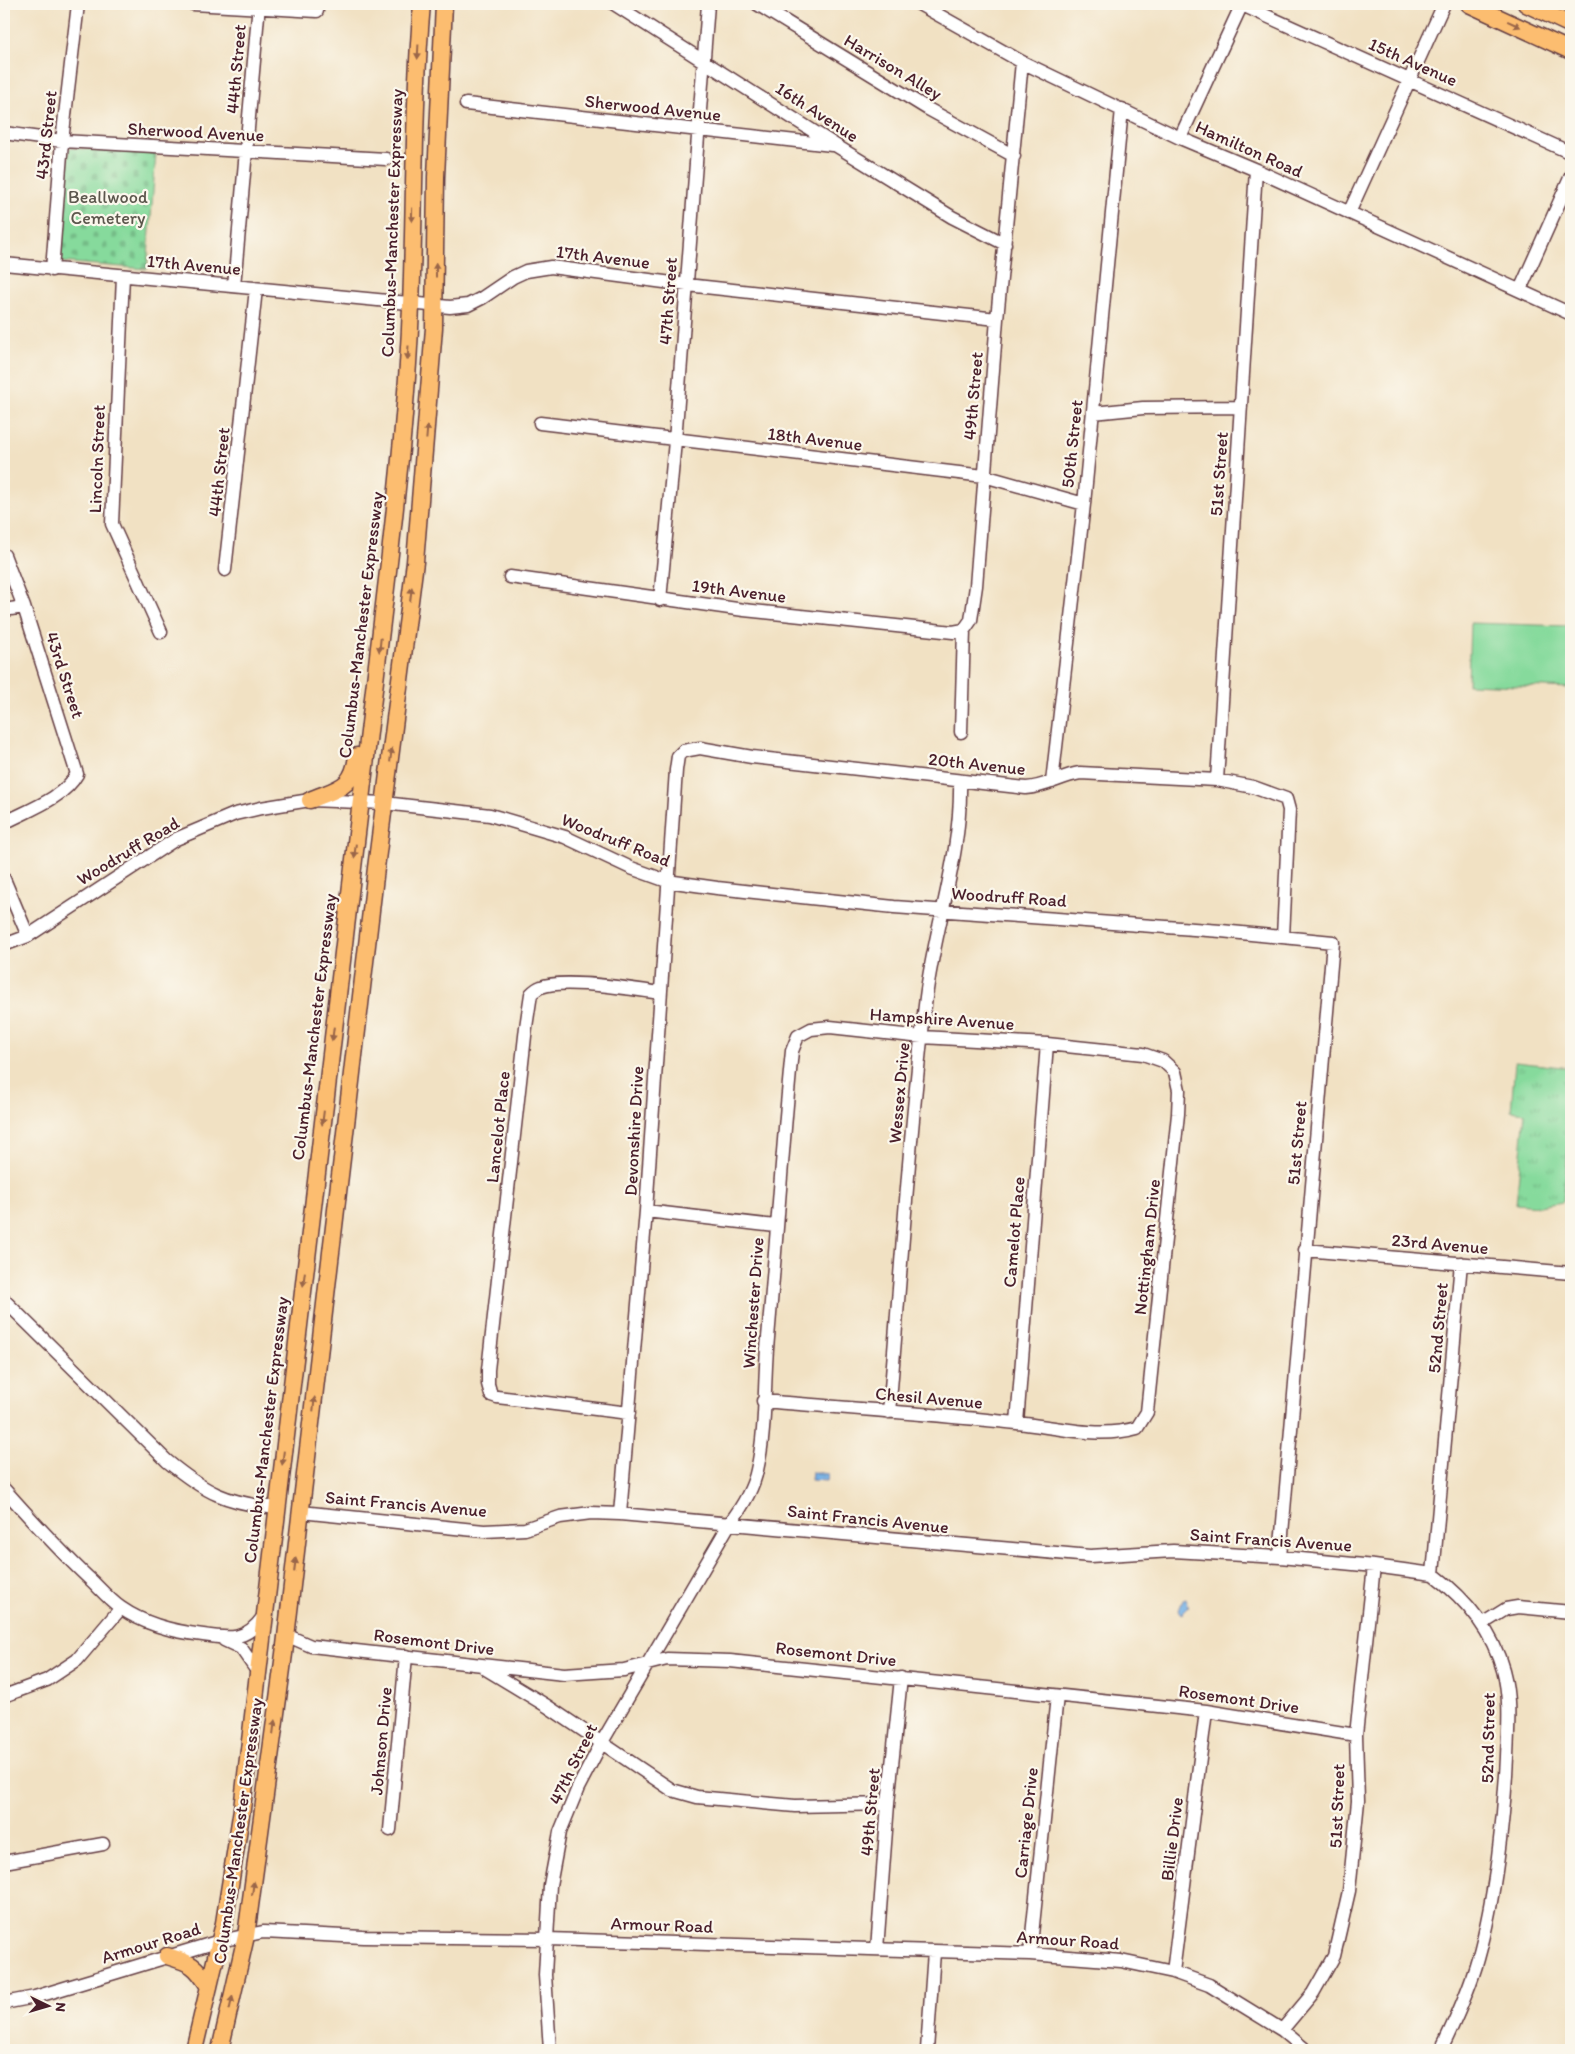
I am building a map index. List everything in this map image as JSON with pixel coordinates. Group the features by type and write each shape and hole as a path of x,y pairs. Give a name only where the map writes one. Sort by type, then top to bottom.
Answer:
{"main road":[{"name":"Columbus-Manchester Expressway","path":"194,2050 220,1940 242,1809 263,1617 371,717 403,428 411,304 413,147 422,4"},
{"name":"Columbus-Manchester Expressway","path":"220,2050 246,1936 284,1654 384,803 415,562 435,307 436,177 444,4"},
{"path":"1469,4 1571,51"},
{"path":"1526,4 1571,25"},
{"path":"310,800 344,786 350,780 355,771 361,731 371,717"},
{"path":"328,1070 339,1076 342,1081 337,1146 342,1162"},
{"path":"167,1956 188,1962 198,1969 209,1987"}],"street":[{"name":"43rd Street","path":"52,270 62,141 78,4"},
{"path":"193,4 259,6 317,11"},
{"name":"16th Avenue","path":"614,4 961,222 1005,244"},
{"name":"47th Street","path":"660,600 675,441 708,4"},
{"name":"Harrison Alley","path":"757,4 928,109 1014,156"},
{"name":"Hamilton Road","path":"919,4 1022,62 1180,138 1256,170 1571,314"},
{"path":"1180,138 1241,4"},
{"name":"15th Avenue","path":"1241,4 1571,153"},
{"path":"1349,213 1444,4"},
{"name":"44th Street","path":"234,286 259,6"},
{"name":"49th Street","path":"961,732 964,630 971,620 974,603 997,319 1022,62"},
{"name":"Sherwood Avenue","path":"466,104 836,145"},
{"name":"50th Street","path":"1052,782 1084,504 1122,109"},
{"name":"Sherwood Avenue","path":"4,133 62,141 246,153 386,159"},
{"name":"51st Street","path":"1217,780 1256,170"},
{"path":"1520,290 1571,176"},
{"name":"17th Avenue","path":"4,264 435,307 468,304 482,298 513,277 538,268 573,269 687,285 997,319"},
{"name":"Lincoln Street","path":"123,276 112,524 161,632"},
{"name":"44th Street","path":"225,570 256,288"},
{"path":"1093,413 1143,408 1241,407"},
{"name":"18th Avenue","path":"540,423 675,441 984,476 1084,504"},
{"name":"43rd Street","path":"4,556 24,607 77,774 71,785 4,823"},
{"name":"19th Avenue","path":"510,577 660,600 900,627 953,632 964,630"},
{"path":"4,610 24,607"},
{"name":"20th Avenue","path":"683,751 700,748 752,757 1026,788 1039,787 1064,776 1080,773 1217,780 1266,791 1286,799 1289,810 1283,937"},
{"name":"Devonshire Drive","path":"620,1514 646,1211 667,880 676,770 678,756 683,751"},
{"name":"Wessex Drive","path":"889,1412 926,995 941,910 950,880 961,805 960,781"},
{"name":"Woodruff Road","path":"4,945 28,936 176,839 235,814 310,800 384,803 457,810 519,822 572,840 631,868 667,880 727,890 941,910 1283,937"},
{"path":"4,879 28,936"},
{"name":"51st Street","path":"1280,1557 1333,942 1283,937"},
{"name":"Lancelot Place","path":"629,1413 491,1395 488,1384 488,1370 531,994 540,987 553,985 616,987 660,993"},
{"name":"Hampshire Avenue","path":"789,1078 792,1051 798,1036 811,1029 830,1028 922,1037 1047,1044 1129,1052"},
{"name":"Camelot Place","path":"1017,1423 1047,1044"},
{"name":"Nottingham Drive","path":"1092,1432 1119,1433 1137,1428 1147,1412 1177,1124 1179,1090 1175,1072 1163,1061 1143,1054 1129,1052"},
{"name":"Winchester Drive","path":"730,1523 744,1505 757,1472 762,1443 763,1401 775,1226 789,1078"},
{"path":"646,1211 775,1226"},
{"name":"23rd Avenue","path":"1305,1250 1571,1273"},
{"name":"52nd Street","path":"1441,2050 1457,2018 1478,1961 1489,1916 1506,1780 1508,1696 1499,1658 1482,1624 1458,1594 1433,1574 1461,1263"},
{"path":"4,1300 167,1461 189,1479 235,1503 277,1508"},
{"name":"Chesil Avenue","path":"763,1401 1017,1423 1092,1432"},
{"path":"4,1489 74,1564 121,1608 139,1618 161,1626 219,1638 241,1648 257,1672"},
{"name":"Saint Francis Avenue","path":"301,1512 447,1529 484,1531 525,1529 560,1517 591,1513 620,1514 1090,1556 1173,1551 1280,1557 1433,1574"},
{"name":"47th Street","path":"550,2050 545,1975 550,1885 560,1832 578,1788 602,1742 647,1662 730,1523"},
{"name":"51st Street","path":"1282,2030 1313,1993 1334,1956 1349,1891 1358,1801 1356,1735 1374,1566"},
{"path":"1482,1624 1506,1609 1518,1607 1571,1612"},
{"path":"4,1696 46,1680 77,1660 121,1608"},
{"path":"219,1638 244,1636 256,1627 263,1617"},
{"name":"Rosemont Drive","path":"286,1635 311,1646 564,1674 595,1674 624,1670 647,1662 700,1658 1206,1711 1356,1735"},
{"name":"Rosemont Drive","path":"284,1654 311,1646"},
{"name":"Johnson Drive","path":"390,1830 406,1656"},
{"path":"482,1666 602,1742 672,1790 697,1797 794,1806 888,1804"},
{"name":"49th Street","path":"877,1949 888,1804 901,1678"},
{"name":"Carriage Drive","path":"1030,1954 1057,1696"},
{"name":"Billie Drive","path":"1173,1972 1206,1711"},
{"path":"4,1862 102,1844"},
{"name":"Armour Road","path":"4,2003 35,1996 220,1940 263,1932 363,1937 548,1939 1030,1954 1121,1961 1173,1972 1209,1985 1282,2030 1306,2050"},
{"path":"927,2050 934,1952"}],"green space":[{"name":"Beallwood Cemetery","path":"69,148 156,153 147,269 60,262"},
{"path":"1470,623 1571,626 1571,688 1468,684"},
{"path":"1515,1062 1571,1068 1571,1117 1563,1202 1538,1206 1516,1204 1525,1113 1511,1111"}],"water":[{"path":"812,1472 828,1474 827,1481 811,1480"},
{"path":"1186,1599 1189,1607 1182,1614 1179,1610 1183,1600"}]}
